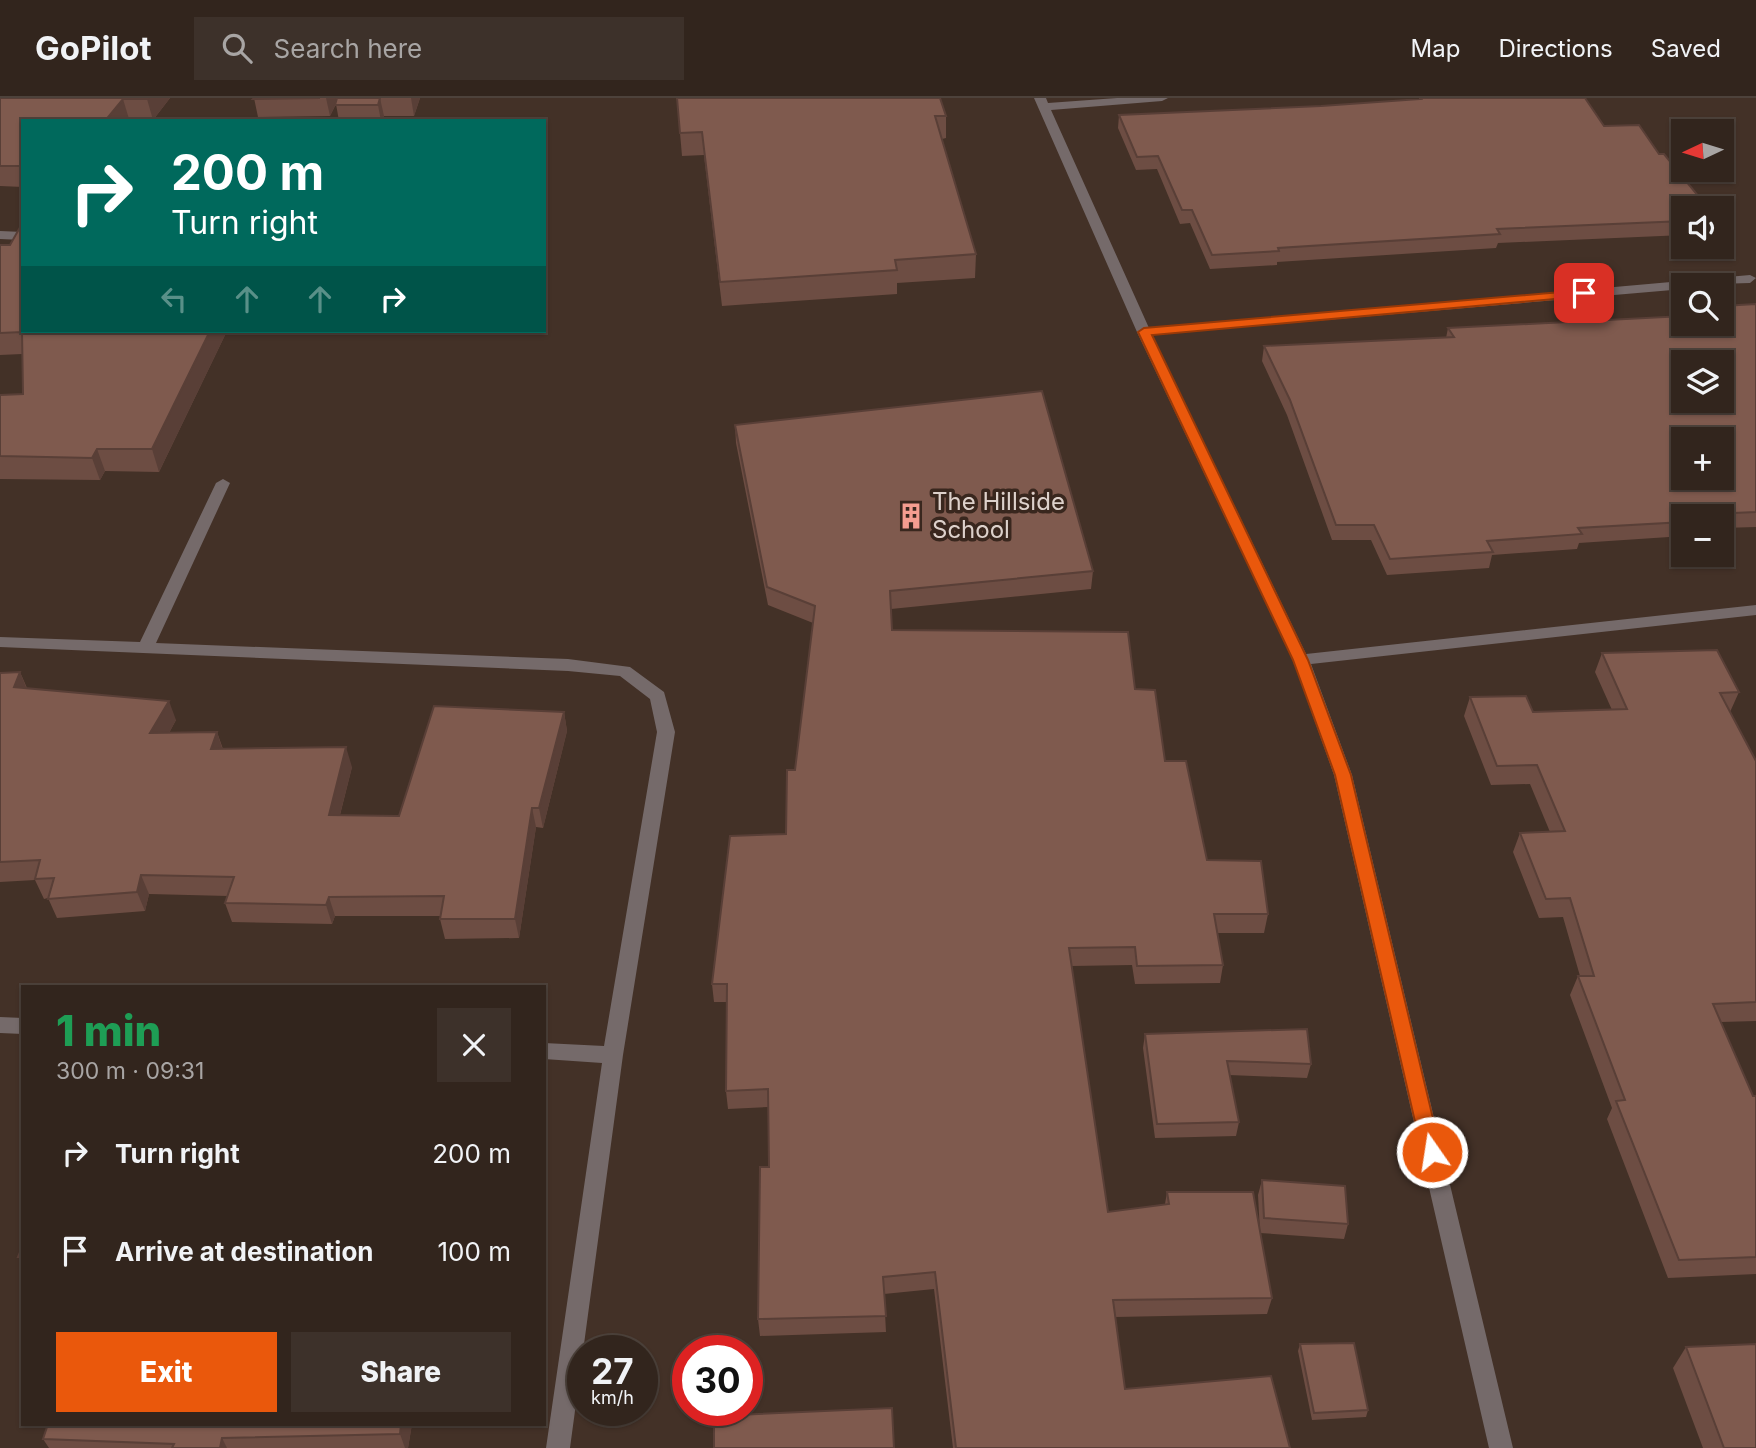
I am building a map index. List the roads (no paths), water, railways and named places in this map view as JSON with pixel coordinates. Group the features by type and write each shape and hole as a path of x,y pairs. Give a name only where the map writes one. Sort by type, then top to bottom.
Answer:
{"street":[{"path":"1162,98 1042,102 1144,332 1301,660 1343,775 1501,1448"},
{"path":"0,235 21,236"},
{"path":"1144,332 1749,279"},
{"path":"145,648 223,483"},
{"path":"1301,660 1756,610"},
{"path":"0,642 568,665 624,671 658,696 666,732 613,1055 558,1448"},
{"path":"0,1025 21,1026"},
{"path":"546,1051 613,1055"}],"place":[{"name":"The Hillside School","path":"911,516"}]}
